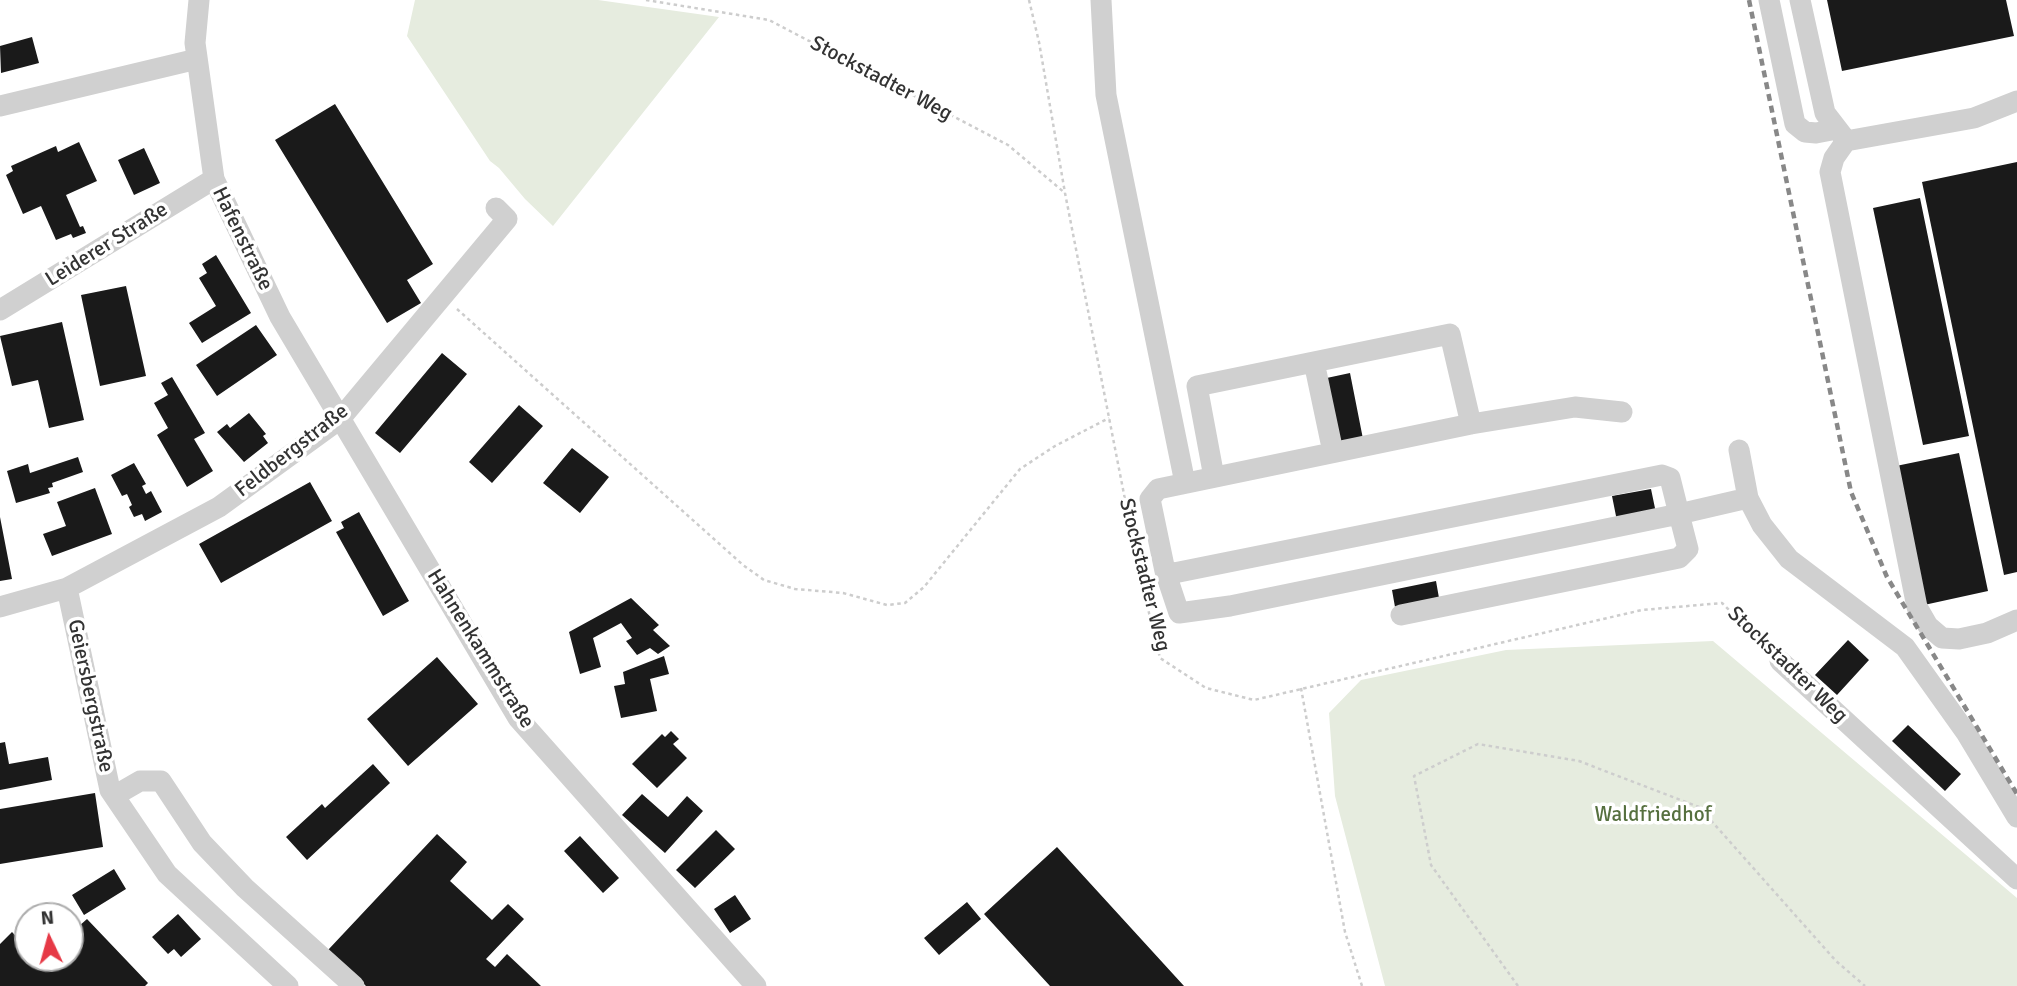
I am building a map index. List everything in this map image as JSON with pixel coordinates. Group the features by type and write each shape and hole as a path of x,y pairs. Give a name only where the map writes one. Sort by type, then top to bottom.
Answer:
{"street":[{"name":"Hafenstraße","path":"199,0 195,43 214,179 279,317 340,419"},
{"path":"1101,0 1106,95 1185,483"},
{"path":"1769,0 1795,124 1805,132 1842,135 1974,118 2017,101"},
{"path":"1800,0 1825,113 1842,135"},
{"path":"0,106 197,60"},
{"path":"1842,135 1830,172 1832,192 1917,607 1928,626 1942,638 1959,639 1987,633 2017,620"},
{"name":"Leiderer Straße","path":"2,304 214,179"},
{"name":"Feldbergstraße","path":"0,607 67,588 219,507 340,419 507,219 495,208"},
{"path":"1214,477 1197,386 1450,334 1471,425"},
{"path":"1314,362 1333,452"},
{"path":"1622,412 1575,407 1333,452 1157,489 1150,499 1165,571 1180,613 1230,606 1748,498"},
{"name":"Hahnenkammstraße","path":"340,419 518,718 750,984"},
{"path":"1739,450 1748,498 1762,525 1789,558 1905,647 1966,734 2017,817"},
{"path":"1165,571 1174,573 1662,475 1670,478 1688,550 1679,558 1401,615"},
{"name":"Geiersbergstraße","path":"67,588 110,790 167,874 288,986"},
{"name":"Stockstadter Weg","path":"1780,661 2017,879"},
{"path":"114,796 140,781 161,781 202,843 245,888 354,986"}],"path":[{"name":"Stockstadter Weg","path":"646,0 769,20 1007,145 1065,193 1140,576 1160,658 1206,688 1254,700 1642,610 1722,603 1780,661"},
{"path":"1029,0 1065,193"},
{"path":"444,297 743,565 764,580 795,589 843,593 887,605 905,603 924,587 1020,469 1055,446 1109,418"},
{"path":"1301,688 1345,932 1362,986"},
{"path":"1518,986 1430,865 1414,776 1478,744 1578,761 1699,807 1836,961 1865,986"}],"green space":[{"path":"415,0 598,0 719,17 553,226 490,161 407,36"},
{"name":"Waldfriedhof","path":"1713,641 2017,898 2017,986 1385,986 1335,796 1329,713 1361,680 1506,650"}],"building":[{"path":"1827,0 2006,0 2014,36 1842,71"},
{"path":"32,37 39,63 1,73 0,46"},
{"path":"335,104 433,264 407,280 421,303 387,323 275,140"},
{"path":"79,142 97,181 66,195 80,227 83,226 86,233 73,238 71,234 56,240 41,206 23,214 6,175 13,171 11,166 56,146 58,152"},
{"path":"144,148 160,183 134,195 118,160"},
{"path":"2017,162 2017,572 2004,575 1922,182"},
{"path":"1920,198 1969,436 1923,445 1873,208"},
{"path":"216,255 251,313 202,343 189,323 216,306 199,278 207,273 202,264"},
{"path":"126,286 146,376 100,386 81,295"},
{"path":"62,322 84,420 49,428 38,380 12,386 0,336"},
{"path":"256,325 277,355 217,396 196,365"},
{"path":"442,353 467,374 400,453 375,433"},
{"path":"1350,373 1363,439 1336,445 1322,379"},
{"path":"172,377 205,433 194,439 213,471 187,487 157,435 168,428 154,403 168,395 161,383"},
{"path":"519,405 543,426 492,483 469,462"},
{"path":"249,413 266,434 263,436 268,443 244,462 217,432 227,424 230,428"},
{"path":"572,448 609,477 580,513 543,483"},
{"path":"1959,453 1988,591 1924,605 1896,466"},
{"path":"78,457 83,472 52,483 53,487 48,488 50,493 16,503 7,471 28,464 30,473"},
{"path":"134,463 146,484 142,486 146,494 151,491 162,512 145,521 142,514 134,517 127,494 122,496 111,475"},
{"path":"310,482 332,521 221,583 199,544"},
{"path":"95,488 112,534 52,556 43,534 66,526 57,502"},
{"path":"1651,489 1656,513 1617,521 1612,496"},
{"path":"359,512 409,601 383,616 336,532 344,528 341,522"},
{"path":"0,517 12,579 0,581"},
{"path":"1436,581 1439,598 1395,607 1392,590"},
{"path":"631,598 659,625 653,630 670,646 658,654 650,648 637,655 626,641 632,638 621,623 593,638 601,667 580,674 569,632"},
{"path":"1848,640 1869,660 1837,695 1815,675"},
{"path":"664,656 669,674 650,679 657,711 621,718 614,686 625,684 623,672"},
{"path":"437,657 478,704 408,766 367,719"},
{"path":"1908,725 1961,774 1945,791 1892,741"},
{"path":"671,731 679,739 673,744 687,758 657,788 632,764 662,734 665,737"},
{"path":"5,742 9,764 48,757 52,780 0,790 0,743"},
{"path":"373,764 390,783 307,860 286,837 322,804 325,808"},
{"path":"95,793 103,847 0,864 0,809"},
{"path":"642,794 668,817 687,796 703,811 665,853 622,815"},
{"path":"716,830 735,849 695,888 676,870"},
{"path":"437,834 467,862 450,881 492,920 508,904 524,919 486,959 495,967 507,954 541,986 366,986 328,950"},
{"path":"580,836 619,878 603,893 564,851"},
{"path":"1057,847 1184,986 1050,986 984,914"},
{"path":"114,869 126,889 84,915 84,902 76,902 72,895"},
{"path":"735,895 751,919 730,933 714,909"},
{"path":"967,902 981,919 939,955 924,938"},
{"path":"178,914 201,939 181,957 174,949 168,954 152,937"},
{"path":"87,919 148,983 145,986 0,986 0,944 12,932 14,972 84,972 84,922"}],"railway":[{"path":"1749,0 1851,492 1887,577 2017,794"}]}
